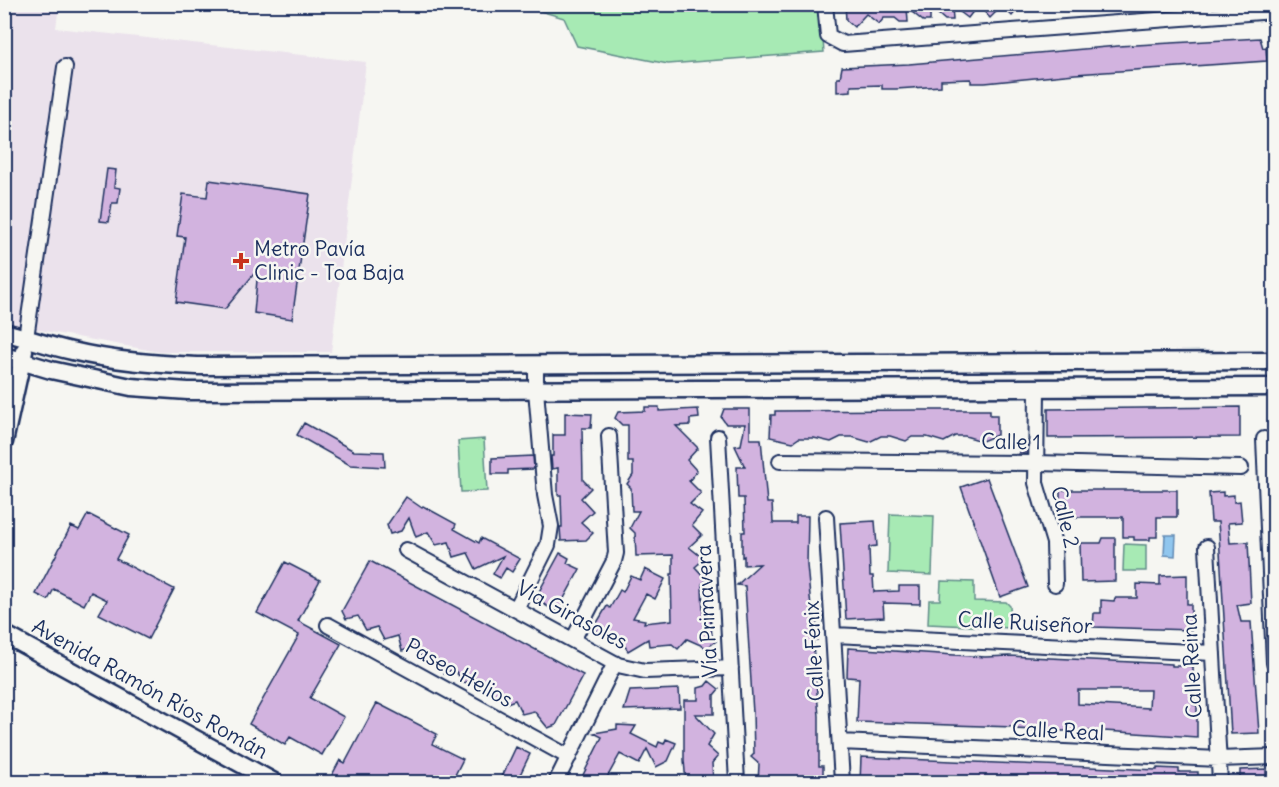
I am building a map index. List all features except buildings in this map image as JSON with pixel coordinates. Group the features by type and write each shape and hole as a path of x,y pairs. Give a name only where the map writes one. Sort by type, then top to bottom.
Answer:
{"street":[{"path":"825,4 828,36 843,44 1275,11"},
{"path":"4,442 26,338 65,67"},
{"path":"4,332 102,357 143,363 196,366 1275,361"},
{"path":"4,357 51,370 131,387 188,391 1275,387"},
{"path":"1037,388 1039,380 1052,372 1122,369 1135,362"},
{"path":"956,363 983,370 1020,370 1029,375 1037,388"},
{"path":"516,609 548,545 551,526 545,495 536,364"},
{"name":"Calle 2","path":"1037,388 1035,483 1054,543 1054,584"},
{"path":"573,640 616,553 609,436"},
{"name":"Vía Primavera","path":"718,437 737,783"},
{"path":"1264,439 1275,663"},
{"name":"Calle 1","path":"780,461 1036,463 1241,468"},
{"name":"Calle Fénix","path":"826,517 842,783"},
{"name":"Calle Reina","path":"1207,547 1220,783"},
{"name":"Vía Girasoles","path":"406,550 615,663 645,670 731,668"},
{"name":"Paseo Helios","path":"328,626 569,757"},
{"name":"Avenida Ramón Ríos Román","path":"4,634 274,783"},
{"name":"Calle Ruiseñor","path":"834,635 1213,653"},
{"path":"556,783 615,663"},
{"name":"Calle Real","path":"840,742 1219,759 1275,757"}],"shaded area":[{"path":"5,5 59,5 56,28 366,62 331,352 159,352 5,322"}],"green space":[{"path":"520,5 820,5 824,52 668,64 577,46 564,18"},
{"path":"484,439 487,491 461,492 458,441"},
{"path":"890,514 934,516 932,575 888,573"},
{"path":"1124,544 1146,545 1146,571 1123,571"},
{"path":"941,581 974,582 974,601 1006,602 1010,606 1011,628 928,624 929,600 940,600"}],"water":[{"path":"1165,535 1176,535 1175,556 1164,555"}],"place":[{"name":"Metro Pavía Clinic - Toa Baja","path":"241,261"}]}
